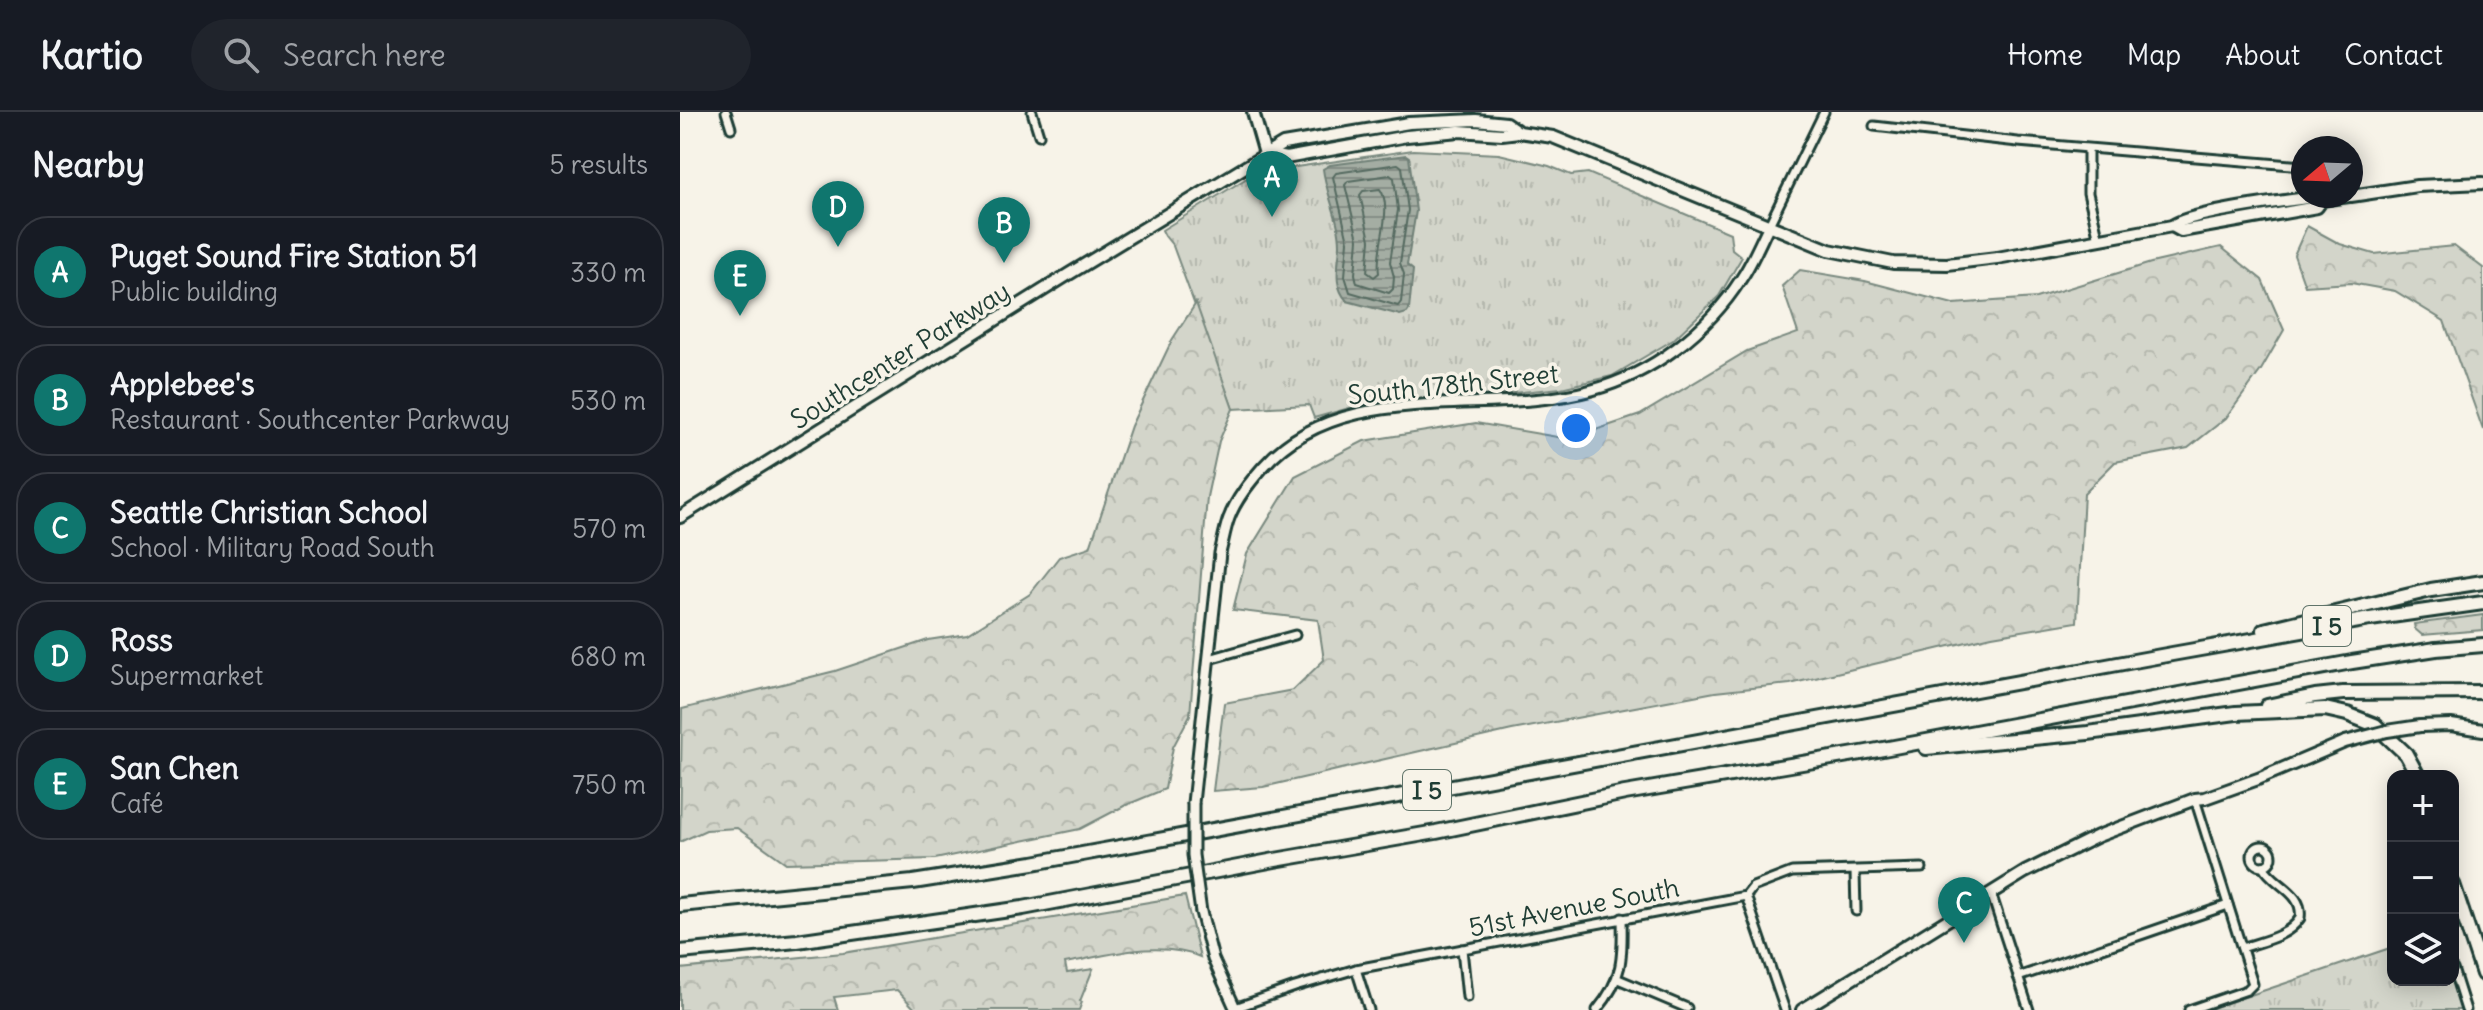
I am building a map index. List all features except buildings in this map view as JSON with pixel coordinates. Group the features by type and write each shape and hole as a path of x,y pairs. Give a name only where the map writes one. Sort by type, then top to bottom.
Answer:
{"highway":[{"path":"2172,654 2417,593 2483,582"},
{"name":"I 5","path":"680,905 913,882 1033,863 2172,654 2370,619 2483,603"},
{"name":"I 5","path":"680,952 813,939 1023,908 1436,832 1625,793 1867,752 2352,662 2483,645"},
{"path":"2236,713 2343,693 2483,692"},
{"path":"1867,752 1999,743 2236,713 2325,709 2375,725 2406,754 2415,770"},
{"path":"2459,902 2483,974"}],"main road":[{"path":"1253,112 1265,154"},
{"name":"Southcenter Parkway","path":"680,517 1283,144 1409,123 1476,120 1506,123 1519,132 1553,137 1829,250 1893,263 1947,264 1997,258 2172,226 2181,231 2312,208"},
{"name":"Southcenter Parkway","path":"2363,194 2417,186 2483,183"},
{"path":"1802,1010 2025,872 2098,836 2195,799 2202,792 2255,773 2275,770 2345,742 2387,731 2451,725 2483,730"}],"street":[{"path":"726,112 731,128"},
{"path":"1032,112 1039,135"},
{"path":"1769,225 1824,112"},
{"path":"1874,126 2088,149 2291,165"},
{"path":"2088,149 2088,193 2099,240"},
{"name":"South 178th Street","path":"1235,1009 1213,959 1201,912 1193,855 1193,803 1220,553 1229,518 1250,481 1271,457 1303,434 1336,419 1377,410 1548,398 1593,390 1634,374 1673,350 1713,317 1742,279 1769,225"},
{"path":"1209,659 1295,635"},
{"path":"2189,1010 2251,988 2253,981 2195,799"},
{"path":"2242,948 2290,930 2300,918 2299,904 2292,894 2263,866"},
{"name":"51st Avenue South","path":"1235,1009 1356,969 1746,896 1753,887 1792,872 1922,868"},
{"path":"1855,872 1856,911"},
{"path":"1991,893 2029,1010"},
{"path":"1746,896 1785,1010"},
{"path":"2018,977 2228,905"},
{"path":"1597,1010 1618,979 1623,953 1622,918"},
{"path":"1462,949 1467,997"},
{"path":"1356,969 1369,1010"},
{"path":"1618,979 1687,1008"},
{"path":"2458,986 2466,1010"}],"green space":[{"path":"1413,150 1499,154 1549,166 1571,175 1588,173 1730,233 1732,249 1742,257 1719,296 1673,340 1612,376 1561,388 1463,398 1371,402 1314,418 1309,405 1233,409 1173,246 1162,230 1247,178 1261,181 1296,167"},
{"path":"2307,226 2340,244 2374,254 2454,246 2483,268 2483,430 2444,321 2395,291 2351,283 2305,286 2294,255"},
{"path":"2221,247 2262,280 2284,330 2261,370 2226,418 2188,448 2115,462 2084,493 2077,622 1992,636 1790,684 1715,692 1512,730 1263,787 1213,791 1224,703 1293,690 1324,660 1318,620 1233,610 1247,554 1295,476 1364,441 1476,423 1569,439 1640,415 1747,351 1798,333 1782,286 1800,270 1865,281 1953,304 2036,298 2151,263"},
{"path":"1196,303 1233,409 1219,441 1207,497 1190,715 1173,747 1165,789 1080,829 935,859 786,863 737,828 706,830 680,842 682,709 835,671 928,640 967,634 1030,594 1059,557 1090,547 1131,426 1172,340"},
{"path":"2483,615 2483,630 2422,635 2414,624"},
{"path":"1185,896 1200,957 1184,952 1150,949 1065,963 1067,973 1093,969 1079,1010 916,1010 897,990 834,997 838,1010 680,1010 680,969 843,953"},
{"path":"2387,949 2387,986 2454,986 2461,1010 2206,1010"}],"water":[{"path":"1409,157 1416,211 1407,265 1413,270 1409,310 1400,315 1347,301 1342,295 1338,274 1339,236 1323,169 1330,165"}],"place":[{"name":"Puget Sound Fire Station 51","path":"1272,217"},
{"name":"Ross","path":"838,247"},
{"name":"Applebee's","path":"1004,263"},
{"name":"San Chen","path":"740,316"},
{"name":"Seattle Christian School","path":"1964,943"}]}
